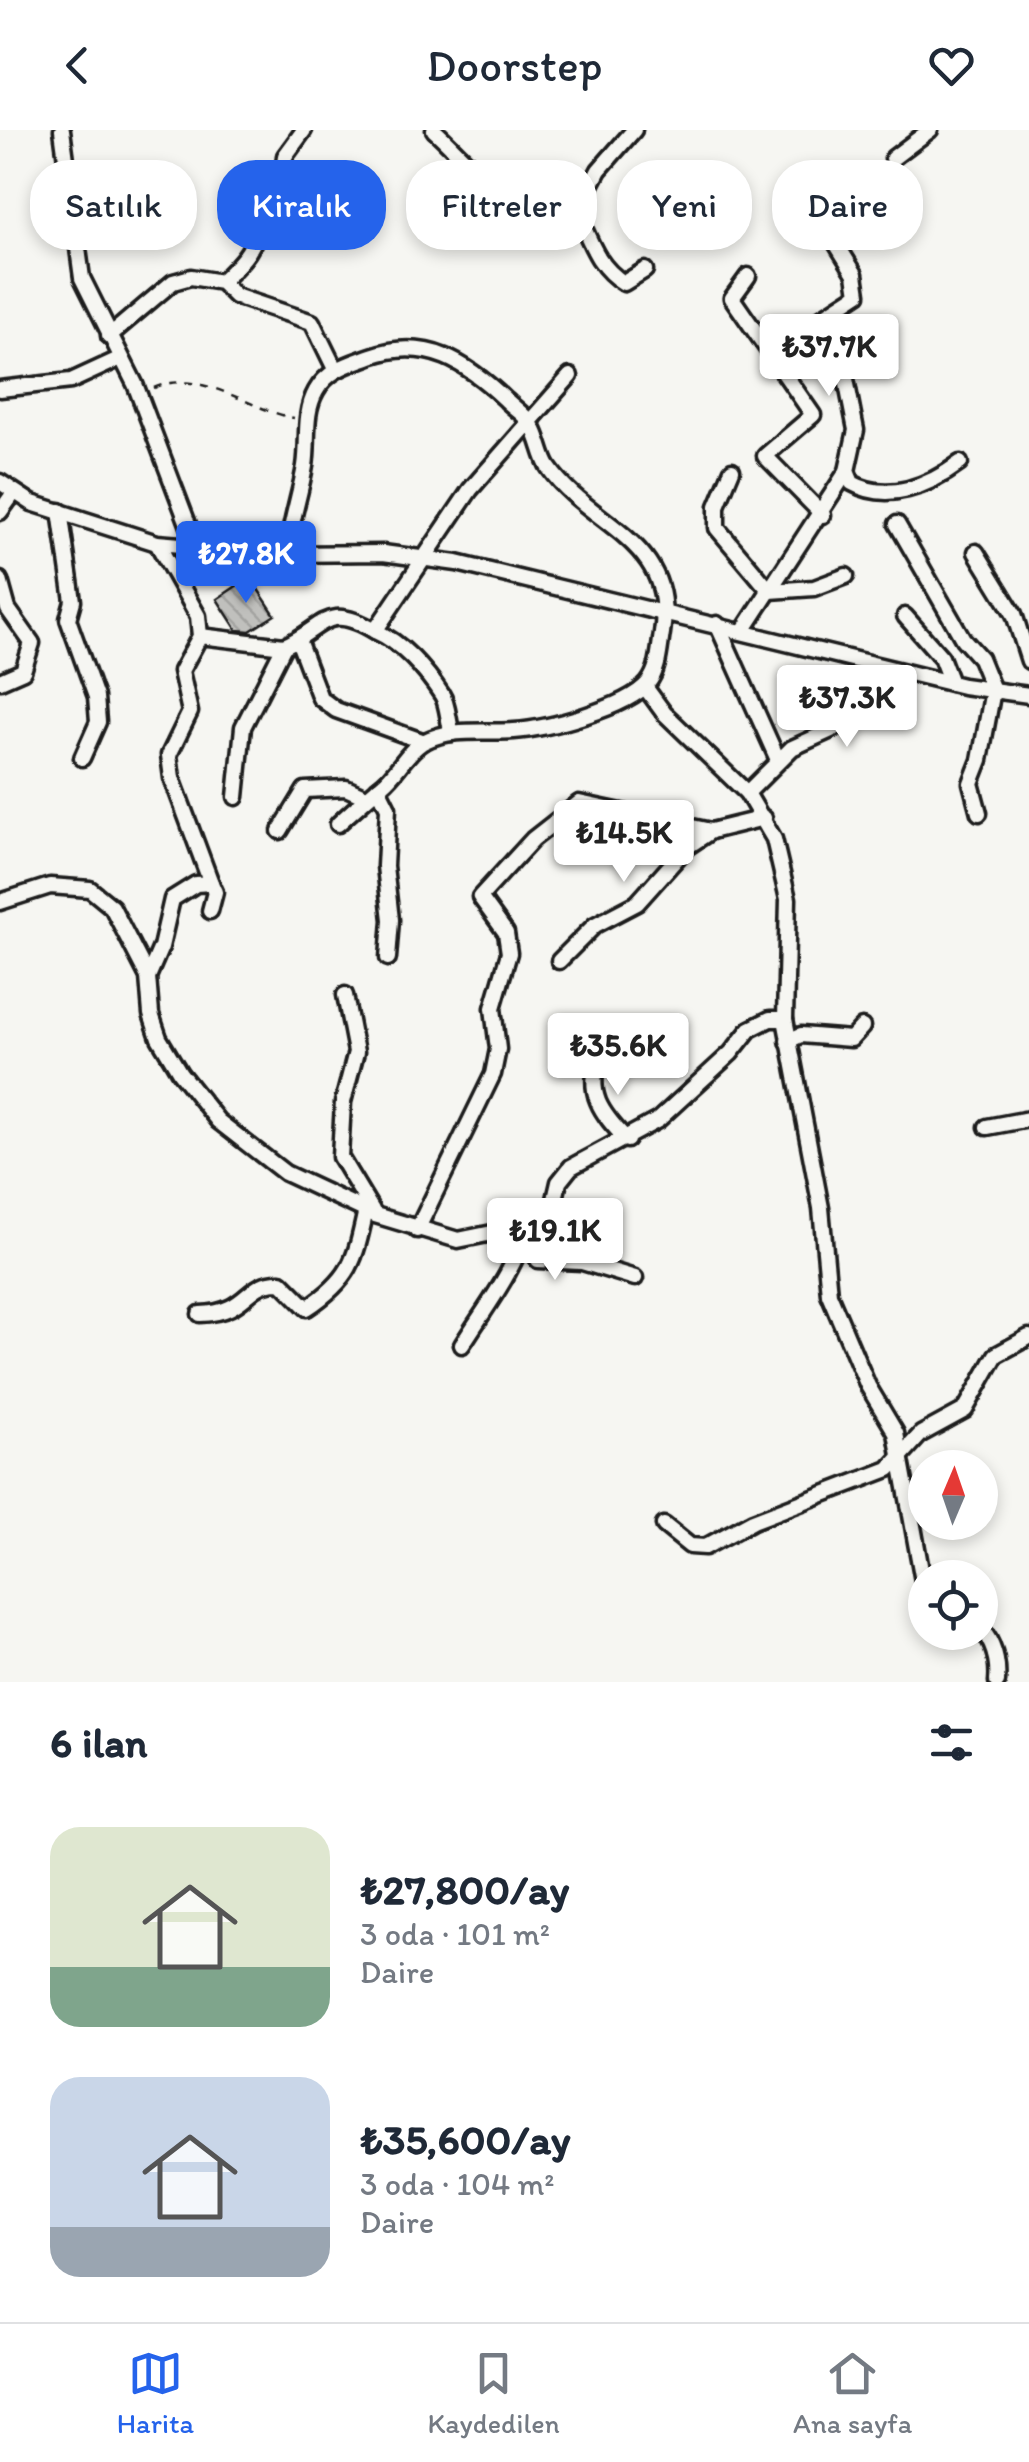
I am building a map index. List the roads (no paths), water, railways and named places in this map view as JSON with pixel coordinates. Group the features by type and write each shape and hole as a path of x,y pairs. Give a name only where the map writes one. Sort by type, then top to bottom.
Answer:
{"street":[{"path":"62,130 82,278 139,395 196,546"},
{"path":"220,282 252,247 259,234 260,214 280,206 285,156 304,130"},
{"path":"434,130 465,160"},
{"path":"597,172 634,130"},
{"path":"893,158 930,130"},
{"path":"595,250 603,268 624,283 645,270"},
{"path":"769,352 858,294 855,274 840,250"},
{"path":"748,276 732,298 813,414 765,456 823,514"},
{"path":"109,336 173,282 191,277 220,282 236,296 312,322 335,369"},
{"path":"287,554 291,512 304,466 307,420 316,391 335,369 378,354 418,350 451,356 478,374 532,424 548,466 566,487 620,529 650,564 666,610 656,671 645,687 588,714 550,724 515,731 452,733 422,742 338,824"},
{"path":"0,389 71,381 121,358"},
{"path":"376,631 470,490 532,424 570,376"},
{"path":"743,631 847,472 856,430 846,379"},
{"path":"847,472 852,484 878,494 920,484 960,463"},
{"path":"732,470 717,506 716,528 770,591"},
{"path":"0,482 13,494 157,543 287,554 383,553 458,563 666,610 951,684 1029,695"},
{"path":"0,512 13,494"},
{"path":"60,511 73,600 68,619 96,697 98,722 82,758"},
{"path":"897,524 963,639 980,658 993,690 980,760 971,783 979,814"},
{"path":"157,543 198,616 200,636 180,670 190,712 168,754 176,790 212,883 210,911"},
{"path":"976,552 1014,614 1029,661"},
{"path":"770,591 814,588 846,576"},
{"path":"0,580 8,609 32,643 23,671 0,681"},
{"path":"905,616 942,657 951,684"},
{"path":"236,798 244,727 291,643 318,621 340,618 402,642 413,663 444,696 452,733"},
{"path":"718,624 778,760"},
{"path":"200,636 291,643"},
{"path":"291,643 320,698 336,710 422,742"},
{"path":"747,793 792,748 860,718 872,664"},
{"path":"645,687 664,713 747,793 774,839 788,899 785,1019 822,1208 828,1294 902,1450 920,1560"},
{"path":"280,831 305,790 346,788 372,793 388,808 385,866 392,920 388,958"},
{"path":"417,1230 493,1074 498,1049 493,1008 509,953 506,933 480,897 532,840 579,804 711,830"},
{"path":"559,961 594,925 637,903 687,847 711,830 764,818"},
{"path":"148,978 161,947 172,899 196,884 212,883"},
{"path":"0,902 50,886 90,888 112,907 148,978 151,1014 159,1038 218,1121 285,1173 417,1230 458,1240 527,1226 552,1208 559,1182 571,1166 627,1140 692,1090 750,1028 770,1019 785,1019"},
{"path":"200,1314 224,1314 266,1282 281,1282 307,1308 345,1278 354,1265 371,1212 340,1157 342,1102 356,1052 345,994"},
{"path":"788,1041 801,1035 851,1039 862,1027"},
{"path":"600,1054 592,1088 596,1104 627,1140"},
{"path":"987,1128 1029,1119"},
{"path":"527,1226 537,1240 538,1260 582,1262 635,1278"},
{"path":"462,1344 492,1292 512,1270 527,1226"},
{"path":"664,1526 690,1546 705,1547 753,1521 889,1469 902,1450 921,1434 966,1410 996,1355 1029,1337"},
{"path":"990,1650 998,1667 997,1682"}]}
